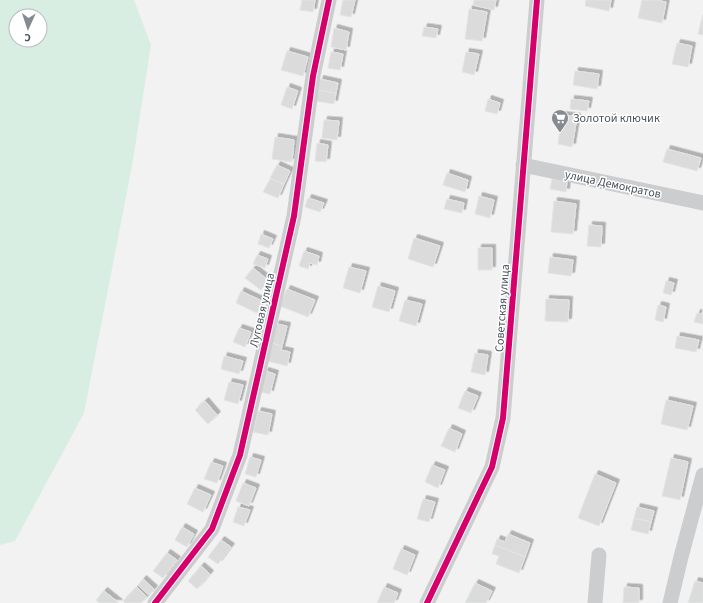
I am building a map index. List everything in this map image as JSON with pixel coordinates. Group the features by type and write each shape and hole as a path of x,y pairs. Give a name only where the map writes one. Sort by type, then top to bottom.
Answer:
{"street":[{"name":"Луговая улица","path":"155,603 212,529 240,454 294,216 314,76 329,0"},
{"name":"Советская улица","path":"427,603 492,467 504,418 537,0"},
{"name":"улица Демократов","path":"523,165 703,203"},
{"path":"670,603 703,475"},
{"path":"595,603 599,556"}],"green space":[{"path":"0,0 134,0 151,45 132,166 84,413 15,541 0,545"}],"building":[{"path":"302,0 315,0 313,12 300,10"},
{"path":"343,0 355,0 351,17 340,15"},
{"path":"474,0 496,0 494,10 473,5"},
{"path":"586,0 611,0 609,11 585,6"},
{"path":"642,0 666,2 662,23 638,18"},
{"path":"469,9 487,12 482,41 465,39"},
{"path":"703,14 703,35 698,34"},
{"path":"424,27 438,29 436,38 422,36"},
{"path":"334,28 349,32 346,50 331,47"},
{"path":"677,43 692,46 688,67 672,64"},
{"path":"287,51 308,57 303,76 281,70"},
{"path":"331,52 343,54 340,70 328,68"},
{"path":"466,52 479,54 474,75 462,72"},
{"path":"575,71 599,74 597,89 573,85"},
{"path":"320,79 338,83 336,93 318,90"},
{"path":"287,87 298,91 292,109 281,105"},
{"path":"318,90 336,93 334,104 316,101"},
{"path":"488,99 500,103 497,114 485,111"},
{"path":"571,99 589,101 587,111 570,109"},
{"path":"562,115 577,117 572,147 558,144"},
{"path":"324,120 339,121 337,140 322,138"},
{"path":"275,137 294,140 292,162 272,159"},
{"path":"317,143 328,145 326,162 315,161"},
{"path":"667,149 701,158 697,171 663,162"},
{"path":"277,165 290,171 284,184 270,178"},
{"path":"447,173 468,180 465,192 443,185"},
{"path":"270,179 284,184 278,198 263,192"},
{"path":"552,179 567,181 566,192 550,189"},
{"path":"479,196 494,200 490,218 475,214"},
{"path":"308,198 324,203 320,212 305,207"},
{"path":"447,199 464,203 462,213 444,209"},
{"path":"554,201 576,204 573,234 551,232"},
{"path":"589,225 602,226 601,247 587,246"},
{"path":"261,234 273,239 269,248 258,244"},
{"path":"414,238 440,246 433,267 408,259"},
{"path":"478,248 492,248 492,270 478,270"},
{"path":"304,251 319,256 317,265 310,263 308,269 299,266"},
{"path":"257,255 268,259 265,268 253,264"},
{"path":"550,257 573,260 571,276 548,273"},
{"path":"349,267 366,271 360,293 343,288"},
{"path":"253,268 268,280 261,290 245,278"},
{"path":"666,281 674,283 671,295 663,293"},
{"path":"378,286 395,291 389,312 372,307"},
{"path":"287,289 315,300 308,317 280,306"},
{"path":"241,291 262,301 257,313 236,303"},
{"path":"546,299 569,300 568,322 545,321"},
{"path":"405,300 422,304 416,326 399,321"},
{"path":"658,305 666,307 663,322 655,320"},
{"path":"703,310 703,324 694,322 697,313 702,314"},
{"path":"276,324 287,326 282,346 271,343"},
{"path":"239,328 251,332 245,347 233,342"},
{"path":"677,336 699,340 696,352 675,348"},
{"path":"271,343 282,346 281,350 290,352 287,366 267,361"},
{"path":"475,353 488,355 485,375 471,372"},
{"path":"224,356 243,361 239,374 221,369"},
{"path":"265,371 275,374 270,394 260,392"},
{"path":"229,382 243,385 238,404 224,400"},
{"path":"465,391 478,396 471,413 458,408"},
{"path":"666,400 693,406 687,430 661,424"},
{"path":"205,401 217,415 208,424 195,410"},
{"path":"258,411 272,414 268,435 253,432"},
{"path":"449,428 462,434 455,452 441,446"},
{"path":"250,457 261,460 256,477 245,474"},
{"path":"671,458 688,462 680,500 662,496"},
{"path":"211,462 223,466 217,483 204,479"},
{"path":"432,465 445,470 438,488 425,482"},
{"path":"595,474 616,483 599,526 578,518"},
{"path":"243,483 256,488 249,506 236,501"},
{"path":"195,488 211,495 203,512 187,504"},
{"path":"423,499 435,502 429,522 417,519"},
{"path":"238,507 250,510 244,526 233,522"},
{"path":"637,507 654,511 651,522 634,518"},
{"path":"634,518 651,522 648,534 631,530"},
{"path":"182,527 194,534 187,547 175,540"},
{"path":"508,534 530,543 525,557 495,545 497,539 505,542"},
{"path":"221,540 231,547 218,564 208,557"},
{"path":"495,545 525,557 519,573 496,564 499,556 492,554"},
{"path":"401,549 415,555 407,575 393,569"},
{"path":"167,553 177,560 163,578 153,571"},
{"path":"201,566 210,574 197,589 188,581"},
{"path":"143,579 154,589 149,595 138,585"},
{"path":"695,581 703,583 703,603 688,603"},
{"path":"475,583 492,591 486,603 465,603"},
{"path":"137,587 147,597 141,603 125,603 123,601"},
{"path":"384,587 398,593 394,603 377,603"},
{"path":"624,587 639,588 639,603 623,603"},
{"path":"104,591 119,603 99,603 96,600"}],"cycle path":[{"path":"155,603 212,529 240,455 294,216 313,76 329,0"},
{"path":"427,603 492,467 503,418 537,0"}],"place":[{"name":"Золотой ключик","path":"560,133"}]}
